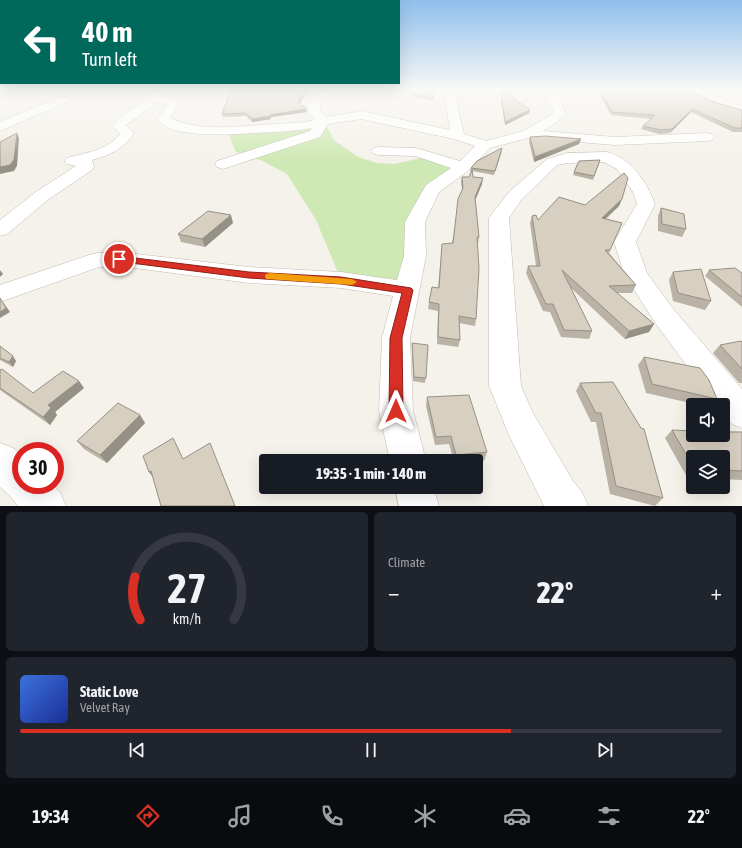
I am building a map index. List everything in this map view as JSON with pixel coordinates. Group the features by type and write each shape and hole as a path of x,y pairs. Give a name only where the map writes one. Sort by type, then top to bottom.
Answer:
{"street":[{"path":"0,127 30,113"},
{"path":"0,230 43,195 86,166 86,163 72,161 114,148 123,141 127,133 119,126 134,113"},
{"path":"167,113 163,119 168,122 197,130 227,131 292,127 347,115 361,115 458,136 485,145"},
{"path":"315,113 324,121"},
{"path":"453,113 458,136"},
{"path":"406,454 396,411 396,338 415,256 415,222 432,189 463,167 485,145 528,134 552,120 559,113"},
{"path":"223,164 315,134 324,121"},
{"path":"528,134 586,138 615,142 707,137"},
{"path":"586,138 607,157 623,166 642,192 646,204 625,242 636,274 665,317 742,414"},
{"path":"379,150 416,152 463,167"},
{"path":"568,506 559,495 521,424 505,386 499,218 515,196 552,162 567,158 607,157"},
{"path":"0,294 97,260 119,259 249,275 341,280 407,290"},
{"path":"0,461 12,472"},
{"path":"34,494 46,506"},
{"path":"416,494 419,506"}],"green space":[{"path":"324,121 334,140 358,157 377,163 394,164 421,158 463,167 432,189 407,290 341,280 316,220 287,174 263,161 236,152 227,131"}],"building":[{"path":"222,113 284,113 252,119 246,113 222,114"},
{"path":"504,113 525,113 505,122"},
{"path":"621,113 688,113 672,129 661,130 643,126 655,115"},
{"path":"700,113 742,113 742,128 735,128"},
{"path":"17,133 14,160 10,165 0,167 0,142"},
{"path":"545,136 581,139 535,157 530,137"},
{"path":"502,148 495,171 471,168 477,161"},
{"path":"600,160 594,176 574,172 579,161"},
{"path":"472,170 473,177 483,178 475,197 479,237 477,237 479,269 476,319 459,316 460,340 438,337 439,304 429,302 432,287 439,288 442,244 453,243 458,199 463,188 462,177 469,177"},
{"path":"624,173 628,178 622,199 602,218 622,223 610,250 605,250 636,285 609,286 654,324 629,331 562,270 592,331 564,330 553,304 546,304 528,266 540,266 532,216 536,215 538,220 559,197 585,205"},
{"path":"661,208 684,214 686,229 662,224"},
{"path":"208,211 231,215 202,239 178,234"},
{"path":"735,268 742,273 742,297 709,270"},
{"path":"701,269 711,301 678,293 673,272"},
{"path":"0,298 6,308 0,312"},
{"path":"742,342 742,369 720,345"},
{"path":"412,343 428,345 426,378 414,377"},
{"path":"0,346 13,356 9,362 0,358"},
{"path":"644,357 700,368 709,380 717,398 713,398 652,384"},
{"path":"2,369 33,393 63,371 79,381 48,405 51,408 43,417 0,388 0,370"},
{"path":"613,382 641,428 644,429 663,498 616,486 601,413 596,413 580,383"},
{"path":"469,395 487,452 456,454 451,436 436,437 427,397"},
{"path":"118,403 140,415 100,455 77,441"},
{"path":"672,430 686,431 686,442 730,442 730,432 742,432 742,471 730,470 730,450 686,450 686,454"},
{"path":"173,438 183,459 210,443 235,506 161,506 151,471 149,472 143,456"}],"slow traffic":[{"path":"270,276 352,282"}],"route":[{"path":"119,259 249,275 341,280 407,290 396,338 396,411"}]}
